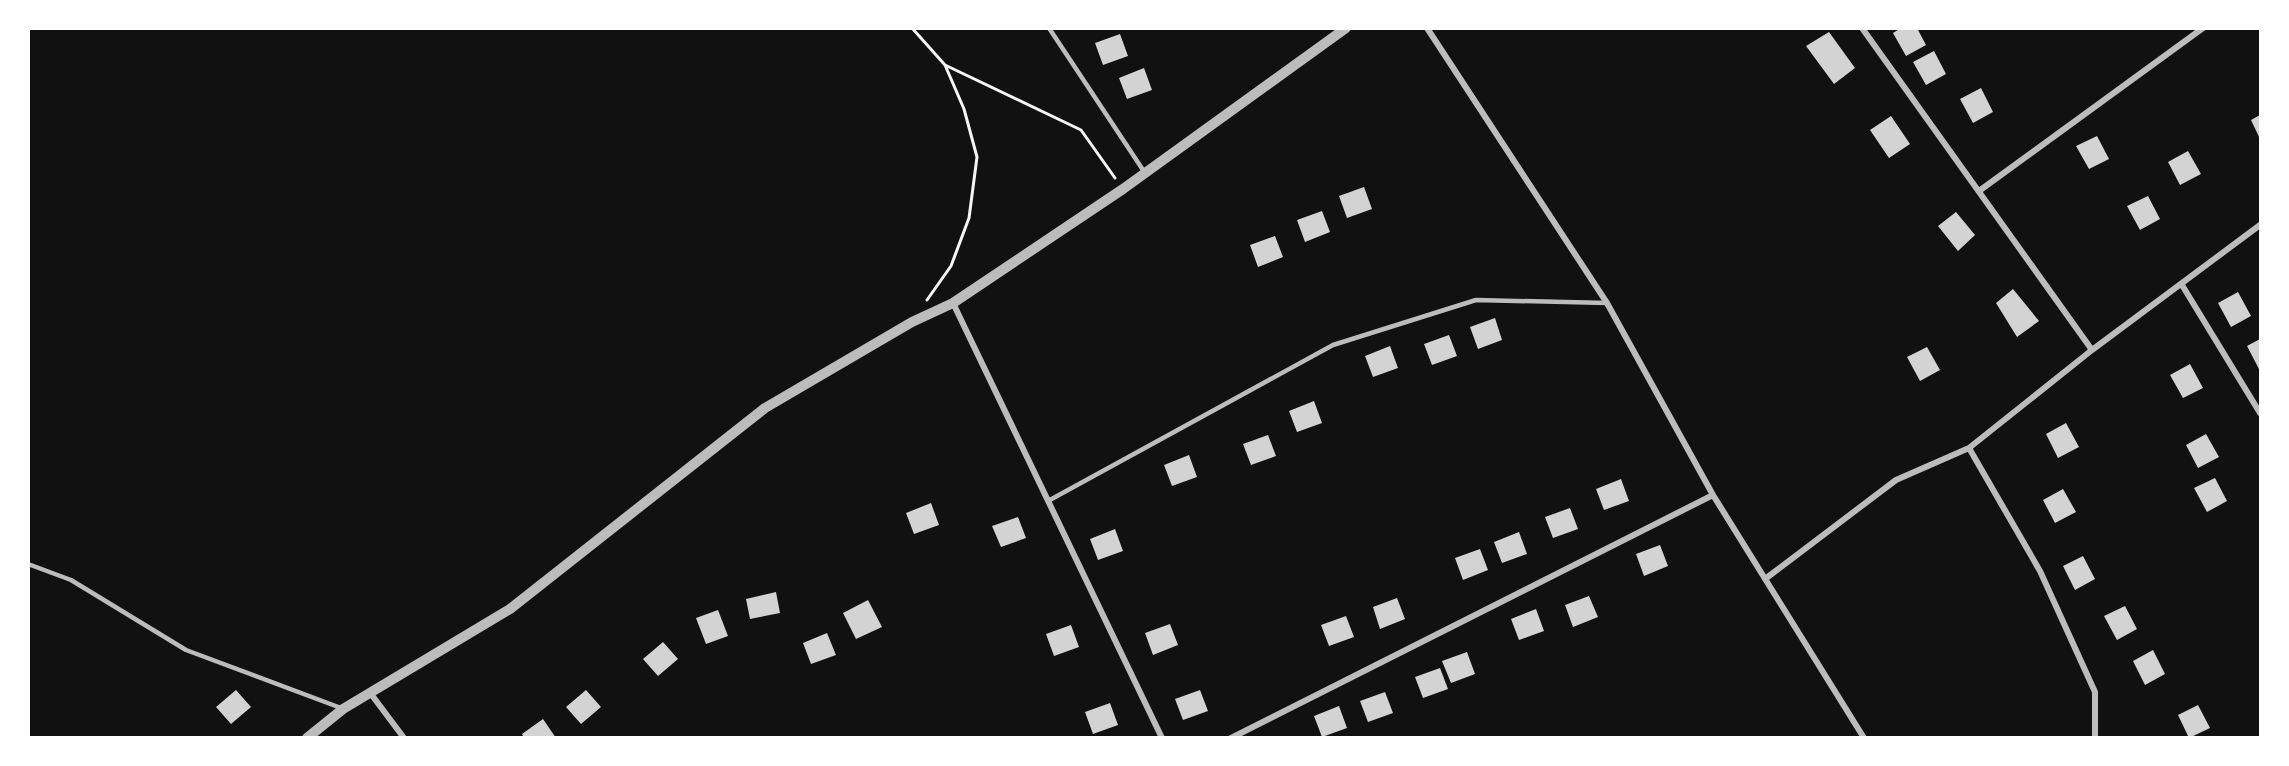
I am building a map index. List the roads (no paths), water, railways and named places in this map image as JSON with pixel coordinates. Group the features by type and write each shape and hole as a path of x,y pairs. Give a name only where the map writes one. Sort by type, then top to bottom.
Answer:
{"street":[{"path":"307,738 344,709 510,609 765,408 912,322 952,303 1123,189 1346,28"},
{"path":"1427,28 1607,303 1713,495 1864,738"},
{"path":"1862,28 2092,350"},
{"path":"1979,191 2203,28"},
{"path":"1765,579 1896,480 1969,448 2092,350 2260,225"},
{"path":"2182,285 2260,413"},
{"path":"952,303 1162,738"},
{"path":"1969,448 2040,571 2095,692 2095,738"},
{"path":"1231,738 1713,495"},
{"path":"371,694 404,738"}],"lane":[{"path":"1049,28 1145,173"},
{"path":"1048,501 1333,345 1476,300 1607,303"},
{"path":"28,564 71,580 186,650 344,709"}]}
